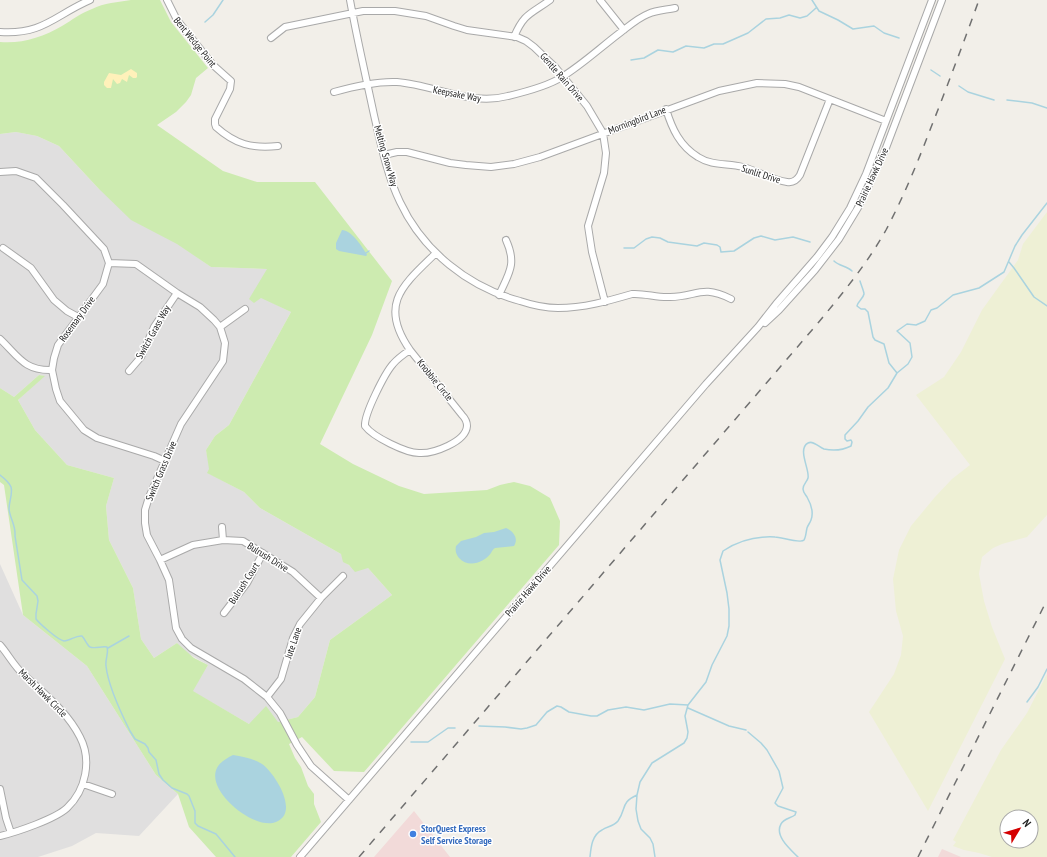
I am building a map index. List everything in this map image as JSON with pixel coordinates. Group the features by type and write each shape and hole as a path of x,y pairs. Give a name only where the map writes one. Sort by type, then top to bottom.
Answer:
{"street":[{"path":"0,32 18,32 42,26 90,0"},
{"name":"Bent Wedge Point","path":"167,0 177,20 213,65 230,81 230,89 215,119 214,124 216,127 234,140 244,145 255,147 278,146"},
{"name":"Melting Snow Way","path":"350,0 367,85 390,179 403,209 416,228 446,262 464,276 499,295 540,306 557,308 582,307 641,293 671,298 703,292 712,292 731,299"},
{"path":"514,37 518,28 528,14 550,0"},
{"path":"600,0 624,30"},
{"name":"Prairie Hawk Drive","path":"300,857 817,257 842,221 866,174 932,0"},
{"name":"Prairie Hawk Drive","path":"758,327 780,310 819,265 839,239 859,206 884,153 942,0"},
{"name":"Keepsake Way","path":"334,92 378,83 398,82 465,97 496,99 555,81 647,14 675,8"},
{"name":"Gentle Rain Drive","path":"271,38 285,28 352,13 378,10 409,12 426,16 467,30 514,37 526,41 534,47 563,76 587,106 603,133 606,153 604,173 588,226 592,252 605,302"},
{"name":"Morningbird Lane","path":"384,155 397,152 407,152 450,163 491,167 514,164 719,90 757,83 785,84 799,87 886,121"},
{"name":"Sunlit Drive","path":"666,110 671,127 676,135 686,148 697,157 714,164 742,166 788,182 797,180 800,175 830,98"},
{"path":"0,172 16,171 36,178 104,249 109,263 136,264 200,307 220,327 245,309"},
{"path":"499,295 512,264 510,249 506,240"},
{"path":"3,248 31,268 54,300 78,318"},
{"path":"410,350 402,338 395,319 397,298 407,280 436,252"},
{"name":"Rosemary Drive","path":"109,263 103,284 58,345 52,370 56,388 60,401 84,430 97,438 154,456 165,461"},
{"name":"Switch Grass Way","path":"129,371 141,357 154,327 176,292"},
{"name":"Switch Grass Drive","path":"220,327 225,343 223,361 181,424 149,497 145,523 147,535 169,580 176,628 186,643 195,651 252,685 267,697 284,719 297,745 311,766 349,800"},
{"path":"0,339 22,362 30,367 43,370 52,370"},
{"name":"Knobbie Circle","path":"410,350 467,423 466,431 463,434 448,446 433,452 417,453 409,451 371,432 365,426 366,415 393,364 410,350"},
{"path":"222,527 223,540"},
{"name":"Bulrush Drive","path":"160,560 193,545 223,540 243,541 293,572 321,598"},
{"name":"Bulrush Court","path":"224,613 247,583 263,553"},
{"name":"Jute Lane","path":"267,697 278,684 283,675 293,638 300,624 321,598 343,576"},
{"name":"Marsh Hawk Circle","path":"0,646 22,673 59,707 80,737 85,749 86,767 84,784 67,808 57,815 12,834 0,836"},
{"path":"84,784 112,794"},
{"path":"0,789 6,818 12,834"}],"shaded area":[{"path":"16,132 37,136 59,146 98,188 211,267 267,269 261,297 291,312 229,425 215,436 206,450 210,469 208,473 244,492 260,508 341,554 346,563 354,569 368,568 392,595 330,640 315,697 298,717 278,722 249,724 192,691 208,665 187,653 177,643 154,658 141,639 133,588 109,540 106,506 114,478 67,465 35,430 18,400 44,376 39,375 14,397 0,388 0,134"},
{"path":"0,564 23,615 87,666 156,775 178,794 139,836 96,833 72,846 38,857 0,857"},
{"name":"StorQuest Express Self Service Storage","path":"414,811 450,857 374,857"},
{"path":"942,849 961,857 938,857"}],"green space":[{"path":"131,0 160,0 171,22 208,68 196,78 191,95 186,102 176,112 157,125 223,171 257,182 315,182 392,281 372,335 320,444 353,464 399,486 424,494 487,490 514,482 530,486 550,498 560,521 559,545 364,772 334,771 302,737 289,744 301,767 308,786 314,794 314,804 321,822 291,857 216,857 189,827 178,794 156,775 87,666 23,615 4,485 0,482 0,388 14,397 39,375 45,376 18,400 35,430 67,465 114,478 106,506 109,540 133,588 141,639 154,658 177,643 194,658 208,665 193,691 249,724 266,706 278,722 298,717 315,697 330,640 392,595 368,568 355,572 349,565 343,562 341,554 260,508 244,492 207,473 209,469 206,450 215,436 229,425 291,312 261,298 254,303 249,299 267,269 211,267 177,244 131,220 98,188 59,146 37,136 16,132 0,134 0,42 16,42 32,39 55,30 80,15 101,5"},
{"path":"1047,212 1047,515 1027,537 993,548 982,557 979,574 984,601 992,627 1005,659 928,811 869,712 894,674 901,655 903,636 896,611 893,579 899,550 911,526 935,497 952,479 970,465 916,395 944,377 961,352 982,310 1018,260 1023,244"},
{"path":"1047,674 1047,857 992,857 953,846 956,842 953,840 1001,750 1027,713"}],"sand":[{"path":"131,69 137,73 136,78 129,75 127,82 122,79 120,83 117,84 113,79 111,88 107,88 104,85 109,73 121,75"}],"water":[{"path":"342,230 349,232 356,238 366,253 366,256 339,251 336,249 336,243"},
{"path":"506,528 511,531 516,538 514,546 495,548 488,556 476,563 467,563 457,555 456,546 461,541 484,533 494,532"},
{"path":"233,755 259,762 273,776 283,793 286,802 286,810 283,817 276,822 267,823 256,821 234,807 225,798 218,787 215,777 218,766"}],"waterway":[{"path":"205,22 213,15 223,0"},
{"path":"812,0 819,11 853,29 874,26 884,33 899,38"},
{"path":"631,60 644,58 658,50 673,52 686,46 704,48 714,44 723,44 748,33 766,19 780,18 789,15 800,18 807,16 816,8"},
{"path":"931,70 940,76"},
{"path":"959,86 968,92 994,100"},
{"path":"1007,100 1032,103 1047,108"},
{"path":"655,857 653,844 650,838 641,829 638,821 636,809 637,795 640,782 652,763 684,743 687,738 688,732 685,716 688,705 706,682 712,665 727,636 729,626 729,609 720,560 723,551 741,542 761,537 775,537 799,541 804,540 812,514 811,505 803,490 808,478 804,455 805,446 810,442 824,449 834,450 851,446 851,440 847,441 845,439 845,435 868,407 888,388 897,373 908,364 912,357 910,343 897,331 907,324 916,325 925,321 931,310 937,308 953,295 979,288 1004,272 1015,246 1047,203"},
{"path":"624,248 634,248 646,239 652,237 660,238 668,242 697,246 704,243 717,245 720,247 721,252 734,251 754,238 761,236 775,240 793,237 810,242"},
{"path":"834,261 852,271"},
{"path":"1009,262 1034,297 1047,306"},
{"path":"860,281 864,294 857,306 868,312 873,337 875,340 884,344 889,363 897,373"},
{"path":"0,475 11,487 12,492 9,509 15,529 22,580 37,596 38,601 36,619 49,632 61,640 66,641 82,636 90,647 107,647 108,652 106,666 109,682 130,731 135,739 145,744 148,748 149,752 156,760 159,774 163,780 172,788 189,796 195,811 195,823 198,826 216,834 235,857"},
{"path":"108,648 129,636"},
{"path":"1027,702 1038,687 1047,669"},
{"path":"479,726 521,729 527,728 536,725 547,712 557,706 569,712 597,716 608,710 626,707 644,710 670,704 688,705"},
{"path":"688,708 729,726 746,730"},
{"path":"411,742 428,742 448,728 455,728"},
{"path":"748,732 767,750 779,771 783,788 775,803 778,806 796,812 795,815 782,822 779,829 781,838 798,857"},
{"path":"590,857 596,835 616,823 621,816 626,803 637,795"}],"railway":[{"path":"359,857 818,323 862,267 879,243 910,181 943,98 979,0"},
{"path":"918,857 1047,600"}],"place":[{"name":"StorQuest Express Self Service Storage","path":"413,834"}]}
